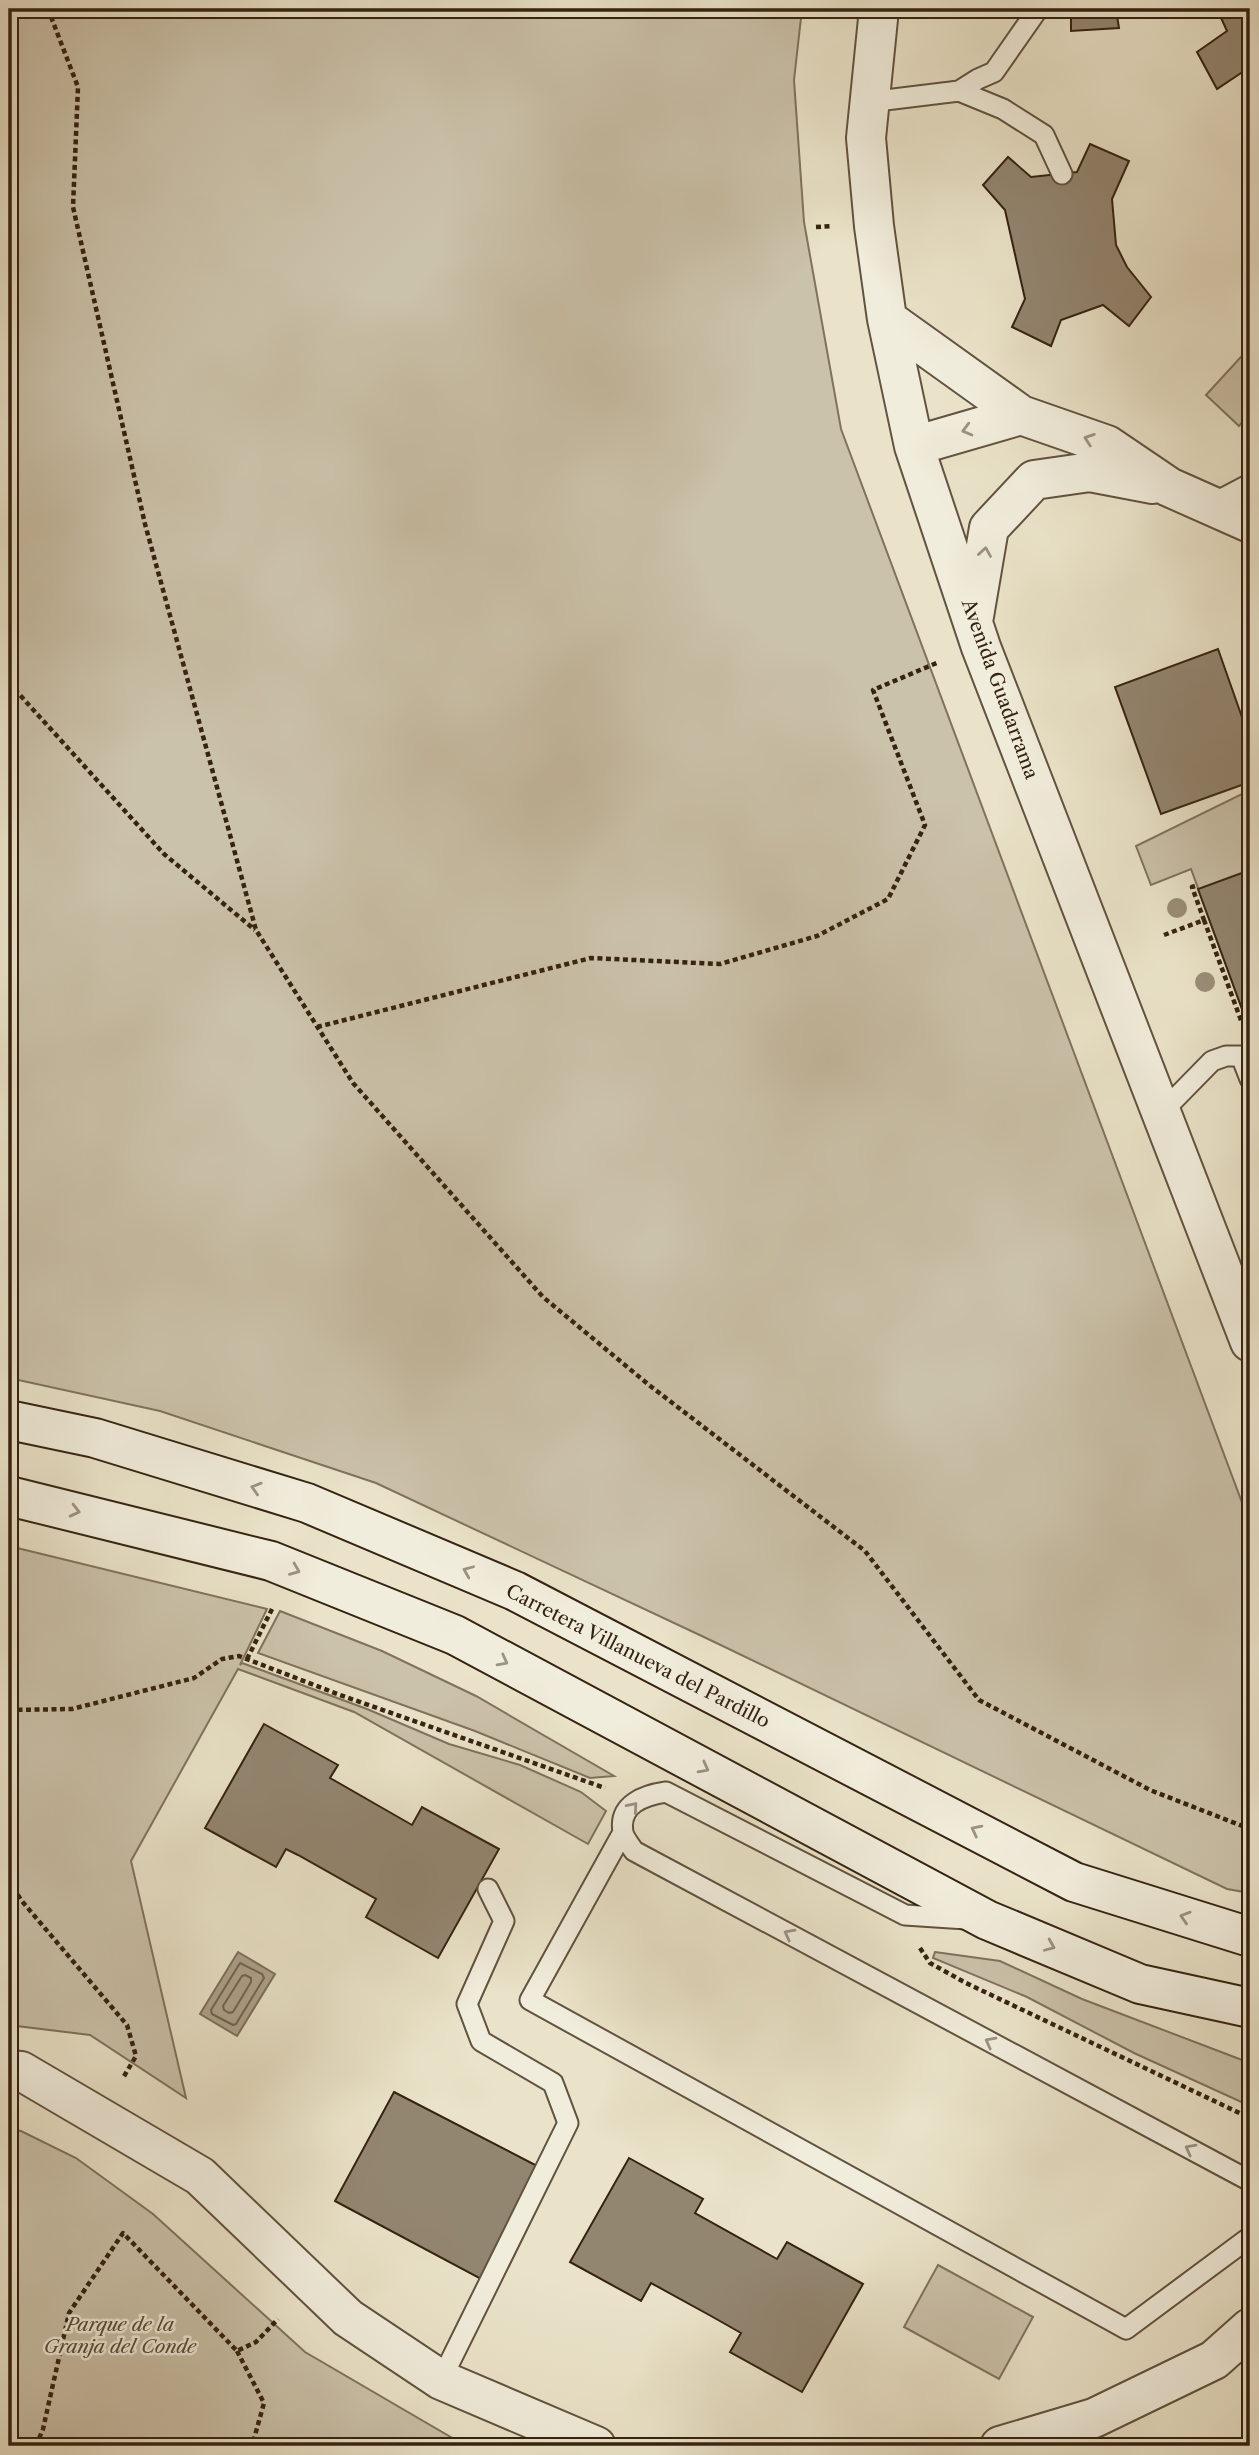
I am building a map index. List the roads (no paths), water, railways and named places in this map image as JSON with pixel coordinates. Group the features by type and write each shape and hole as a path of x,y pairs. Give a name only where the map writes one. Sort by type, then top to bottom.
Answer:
{"street":[{"name":"Avenida Guadarrama","path":"879,9 866,138 874,226 887,320 914,446 981,646 1250,1342"},
{"path":"887,320 1021,415 1107,446 1169,487 1250,523"},
{"path":"914,446 1021,415"},
{"path":"974,620 989,527 1034,480 1090,472 1169,487"},
{"name":"Carretera Villanueva del Pardillo","path":"9,1420 95,1438 307,1503 515,1591 1074,1882 1250,1937"},
{"path":"9,1496 271,1561 455,1635 987,1920 1140,1984 1250,2008"},
{"path":"9,2070 21,2071 200,2176 348,2318 441,2380 596,2446"},
{"path":"1000,2446 1094,2418 1214,2360 1250,2328"}],"lane":[{"path":"869,102 958,91 994,72 1038,9"},
{"path":"958,91 1003,109 1045,135 1062,174"},
{"path":"1210,505 1250,484"},
{"path":"1162,1112 1212,1061 1226,1056 1241,1056 1250,1079"},
{"path":"987,1920 905,1915 666,1792 646,1794 634,1802 623,1818 622,1834 530,2000 1126,2329 1250,2237"},
{"path":"622,1834 634,1851 1250,2181"},
{"path":"441,2380 568,2123 553,2083 481,2041 467,2004 504,1921 488,1889"}],"water":[{"path":"238,1952 275,1974 237,2036 200,2014"}],"park label":[{"name":"Parque de la Granja del Conde","path":"120,2335"}]}
